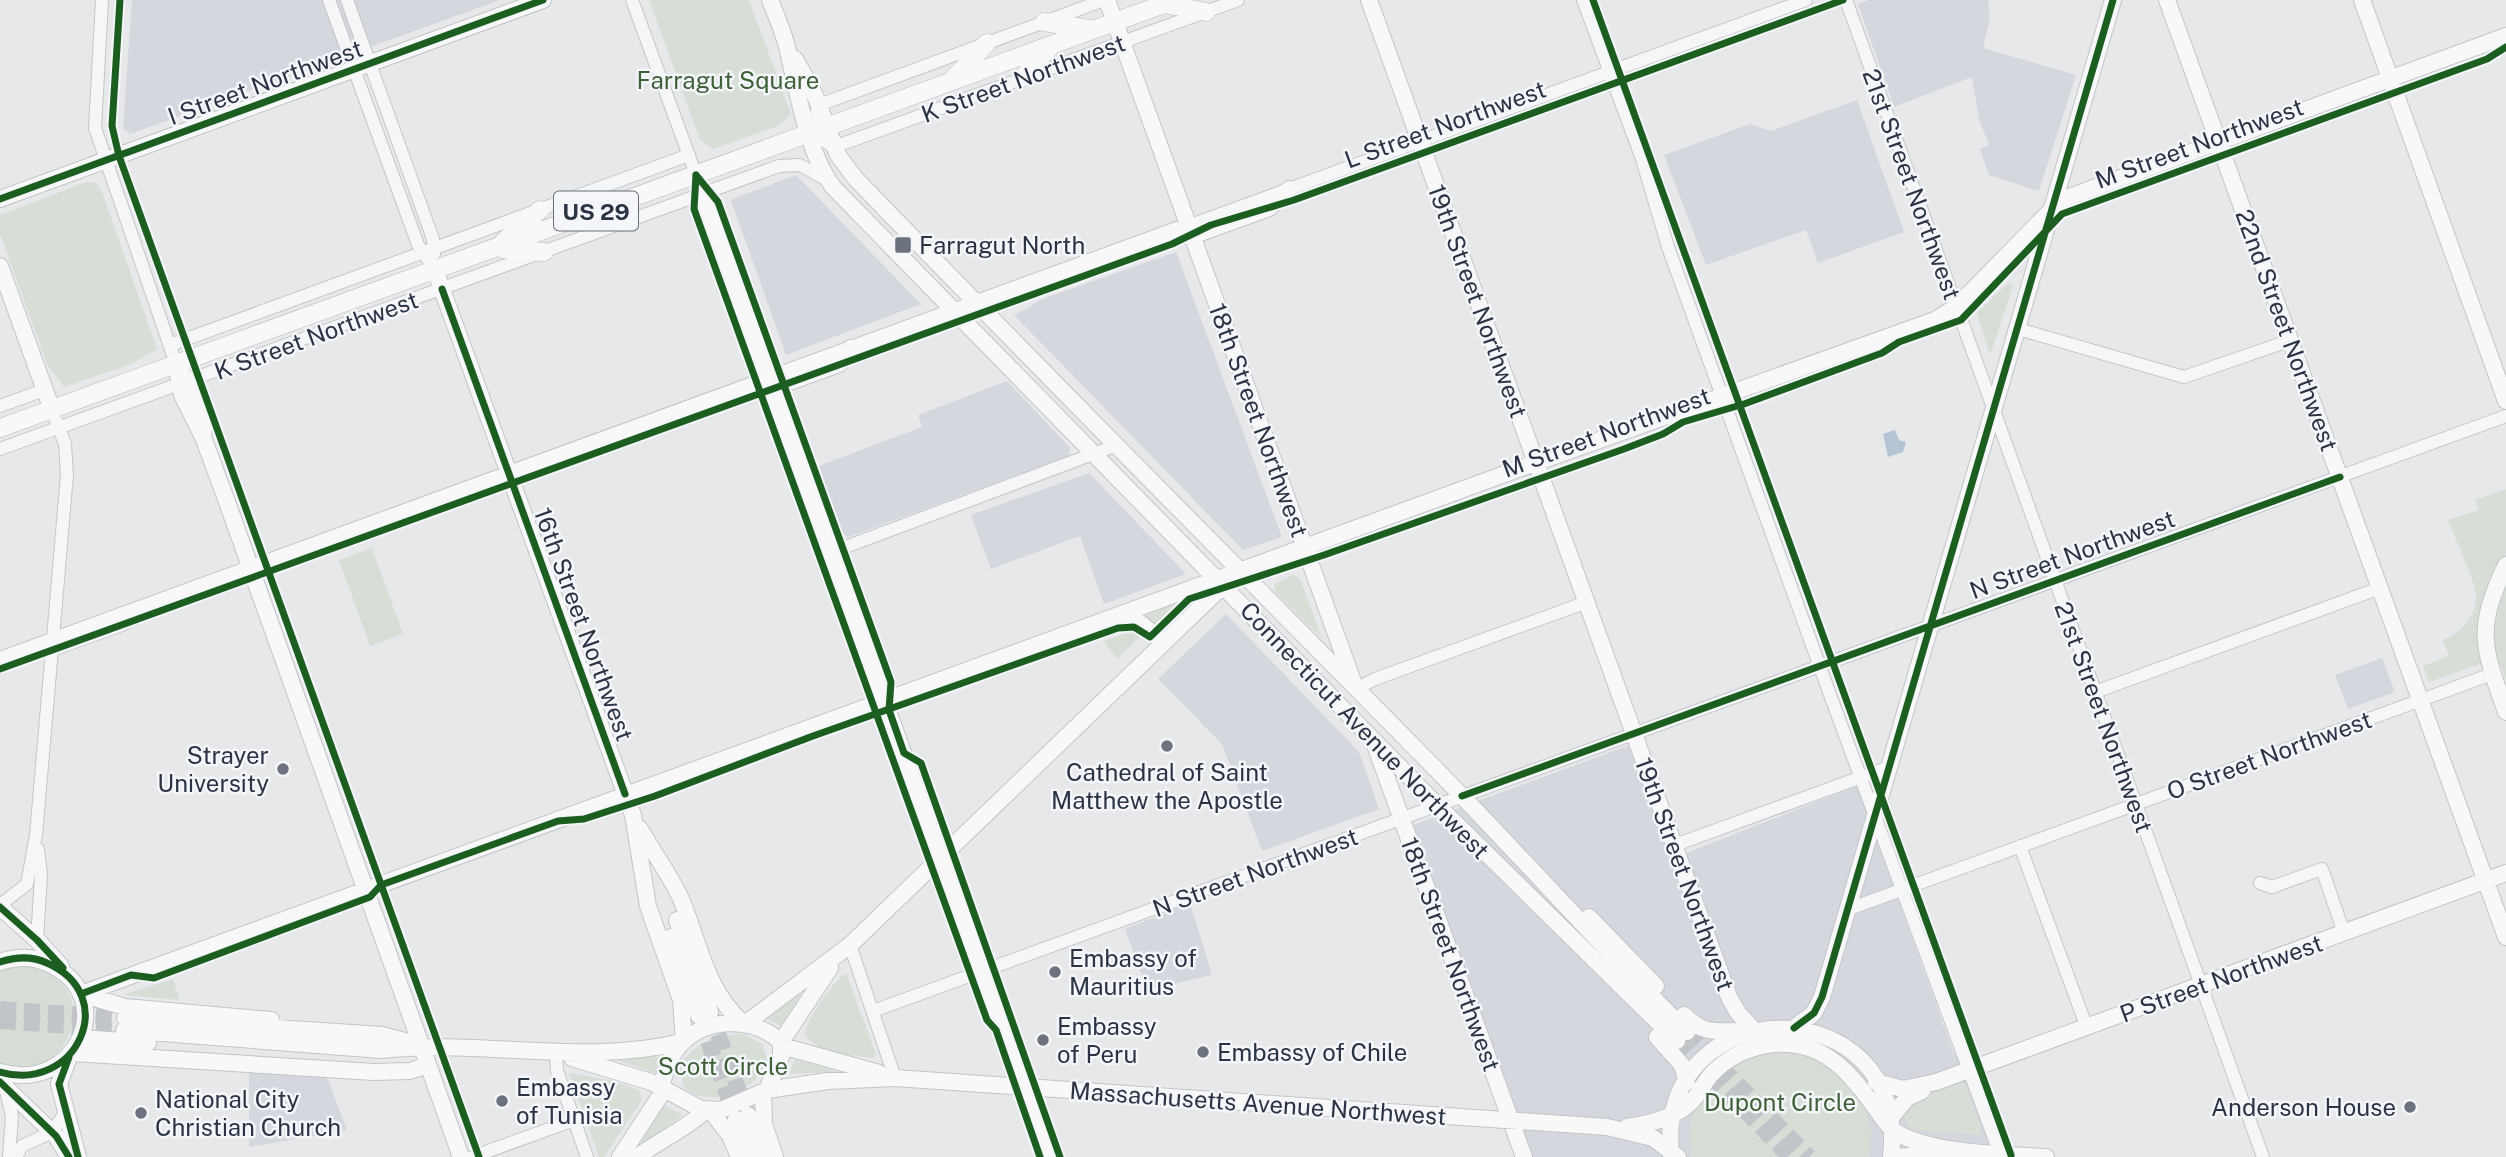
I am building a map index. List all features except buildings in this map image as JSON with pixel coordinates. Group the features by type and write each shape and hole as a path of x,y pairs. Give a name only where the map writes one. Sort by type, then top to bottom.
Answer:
{"highway":[{"name":"K Street Northwest","path":"0,428 1170,2"},
{"path":"1170,2 1206,12"},
{"path":"1044,22 1093,30"},
{"path":"949,83 987,43"},
{"path":"1022,78 1053,44"},
{"path":"496,248 540,210"},
{"path":"496,248 544,252"}],"main road":[{"name":"I Street Northwest","path":"0,199 542,0"},
{"path":"770,0 786,44 799,103 818,130"},
{"name":"18th Street Northwest","path":"1106,0 1524,1157"},
{"name":"19th Street Northwest","path":"1369,0 1730,997 1750,1031"},
{"path":"1794,1028 1814,1013 1822,997 2113,0"},
{"name":"22nd Street Northwest","path":"2167,0 2506,937"},
{"path":"2362,0 2506,401"},
{"name":"M Street Northwest","path":"80,994 270,924 296,924 368,893 558,821 629,805 787,736 887,705 1107,620 1220,582 1240,571 1305,547 1935,320 1956,307 2052,207 2067,198 2506,36"},
{"path":"786,44 818,105 818,130"},
{"name":"Connecticut Avenue Northwest","path":"818,130 834,147 855,178 1542,878 1682,1037 1512,882 828,181 818,130"},
{"path":"696,175 1048,1157"},
{"path":"0,660 52,646 144,607 252,573 362,528 511,479 604,440 771,383 850,348 958,315 1078,266 1269,208 1289,189"},
{"path":"0,266 52,410"},
{"name":"16th Street Northwest","path":"435,270 705,1014"},
{"path":"176,364 191,419 203,437 461,1157"},
{"path":"2506,565 2491,595 2484,627 2485,648 2506,712"},
{"path":"775,1157 764,1124 765,1092 776,1073 781,1044 822,978 849,945 1220,582"},
{"path":"1107,620 1140,624 1162,641"},
{"name":"16th Street Northwest","path":"646,851 648,906 679,994 683,1042"},
{"name":"16th Street Northwest","path":"646,851 680,897 718,995 731,1013 744,1023"},
{"name":"P Street Northwest","path":"1877,1082 1903,1090 1936,1082 2506,873"},
{"path":"1542,878 1576,904 1698,1028 1750,1031 1794,1028 1830,1039 1859,1060 1877,1082 1891,1124 1891,1157"},
{"path":"1512,882 1541,919 1674,1053 1682,1065 1687,1082"},
{"path":"0,906 37,940 67,973 80,994 85,1018 74,1050 59,1079 78,1157"},
{"path":"744,1023 849,945"},
{"path":"0,962 32,959 67,973"},
{"path":"80,994 124,1007 251,1016 327,1038"},
{"path":"1822,997 1822,1015 1830,1039"},
{"path":"2,1080 33,1075 74,1050 254,1049 327,1038 382,1035 422,1046 556,1054 629,1050 683,1042 721,1025 744,1023 765,1031 781,1044"},
{"path":"125,1024 327,1038"},
{"path":"1673,1154 1673,1114 1687,1082 1710,1054 1750,1031"},
{"path":"621,1157 662,1088 670,1060 683,1042"},
{"name":"Massachusetts Avenue Northwest","path":"781,1044 895,1077"},
{"path":"1673,1114 1693,1101 1709,1077 1732,1057 1755,1047 1788,1044 1818,1051 1846,1069 1891,1124 1916,1141 2001,1155 2046,1157"},
{"path":"74,1050 386,1073 410,1071 428,1065"},
{"path":"556,1054 620,1070 662,1088 691,1106 708,1110 721,1110 765,1092"},
{"name":"Massachusetts Avenue Northwest","path":"765,1092 828,1081 895,1077 1620,1128 1645,1125 1673,1114"},
{"path":"2,1080 52,1132 69,1157"},
{"name":"P Street Northwest","path":"1891,1124 1907,1098 1936,1082"},
{"path":"638,1157 708,1110"},
{"path":"708,1110 730,1136 739,1157"},
{"path":"750,1157 742,1117 763,1157"},
{"name":"Massachusetts Avenue Northwest","path":"1620,1128 1653,1138 1673,1154"},
{"path":"1898,1157 1969,1151"}],"street":[{"path":"102,0 94,120 105,161 176,364"},
{"name":"16th Street Northwest","path":"329,0 362,65"},
{"name":"16th Street Northwest","path":"347,0 362,65 435,270"},
{"path":"632,0 696,175"},
{"name":"K Street Northwest","path":"818,105 1106,0"},
{"name":"K Street Northwest","path":"834,147 1238,0"},
{"path":"1583,0 1611,71 1646,170 1668,247 1819,666 2001,1155"},
{"name":"L Street Northwest","path":"1289,189 1806,0"},
{"name":"21st Street Northwest","path":"1846,0 2263,1157"},
{"name":"K Street Northwest","path":"170,345 689,155"},
{"name":"K Street Northwest","path":"0,449 787,164 805,166 828,181"},
{"path":"2018,329 2184,377 2291,340"},
{"path":"0,406 44,390"},
{"path":"0,906 27,884 36,835 66,475 65,444 52,410"},
{"name":"N Street Northwest","path":"873,1011 2506,416"},
{"path":"832,552 1117,445"},
{"path":"2095,692 2380,588"},
{"path":"1356,689 1375,679 1587,602"},
{"name":"O Street Northwest","path":"1849,909 2492,674"},
{"path":"1675,845 1889,767"},
{"path":"36,835 41,875 37,940"},
{"path":"2020,846 2087,1028"},
{"path":"2260,883 2273,887 2322,869 2344,933"},
{"path":"849,945 895,1077"},
{"path":"556,1054 557,1071 587,1157"},
{"path":"2,1080 12,1116 9,1157"},
{"path":"16,1157 22,1146 52,1132 65,1112"},
{"path":"472,1157 574,1120"}],"shaded area":[{"path":"132,0 500,0 130,134 123,128"},
{"path":"1868,0 1988,0 1990,17 1983,48 2076,75 2039,191 1989,175 1980,149 1989,145 1979,119 1972,77 1894,107 1858,4"},
{"path":"1857,100 1904,232 1818,263 1806,230 1706,265 1664,155 1750,124 1771,131"},
{"path":"796,175 921,304 786,355 731,200"},
{"path":"1176,252 1282,537 1243,550 1014,315 1045,298"},
{"path":"1007,381 1070,448 1069,456 848,537 839,533 816,467 922,427 918,415"},
{"path":"1089,473 1186,574 1104,604 1080,536 991,569 971,515"},
{"path":"1226,614 1359,752 1379,809 1262,851 1222,744 1158,679"},
{"path":"2382,658 2395,692 2348,709 2335,675"},
{"path":"1630,745 1671,859 1857,786 1953,1051 1973,1085 2001,1157 1524,1157 1405,828"},
{"path":"1190,903 1212,975 1147,990 1125,929"},
{"path":"249,1069 326,1075 347,1130 249,1147"}],"green space":[{"name":"Farragut Square","path":"649,0 749,0 791,114 780,125 713,149 700,140"},
{"path":"87,182 96,183 102,192 157,349 131,364 64,387 47,364 0,234 0,215"},
{"path":"2008,283 2013,285 1989,353 1977,313"},
{"path":"2506,489 2506,680 2498,658 2429,682 2423,666 2449,656 2443,640 2466,623 2476,602 2472,580 2448,520 2479,510 2475,500"},
{"path":"372,548 403,634 370,646 339,560"},
{"path":"1294,575 1300,579 1322,638 1275,592 1274,584"},
{"path":"1183,600 1184,604 1160,627 1144,618 1147,614"},
{"path":"1133,631 1140,637 1117,659 1104,641"},
{"path":"14,964 46,972 65,988 73,1008 71,1029 61,1048 45,1062 24,1068 0,1063 0,968"},
{"path":"846,973 876,1054 873,1058 827,1050 805,1035 821,1001"},
{"path":"173,979 179,1000 123,995"},
{"path":"803,990 782,1027 763,1016"},
{"name":"Scott Circle","path":"744,1034 762,1044 767,1059 754,1081 744,1089 720,1097 695,1094 684,1088 680,1066 692,1051 716,1038"},
{"name":"Dupont Circle","path":"1782,1048 1829,1061 1864,1103 1871,1127 1870,1157 1691,1157 1689,1132 1697,1102 1729,1064"},
{"path":"660,1056 655,1073 611,1058"},
{"path":"795,1059 838,1072 789,1074"},
{"path":"569,1073 614,1081 639,1090 642,1100 604,1157 599,1157"},
{"path":"1960,1082 1965,1084 1980,1125 1980,1135 1910,1129 1903,1114 1908,1102"},
{"path":"663,1105 683,1115 644,1143 642,1141"}],"water":[{"path":"1895,430 1899,440 1906,442 1903,452 1888,457 1883,434"}],"tunnel":[{"path":"0,1009 125,1018"},
{"path":"710,1012 747,1113"},
{"path":"700,1019 735,1116"},
{"path":"0,1021 124,1030"},
{"path":"1687,1032 1809,1157"},
{"path":"1677,1041 1790,1157"}],"cycle path":[{"path":"120,0 112,126 119,156 479,1157"},
{"path":"0,199 543,0"},
{"path":"1593,0 2011,1155"},
{"path":"0,669 1172,244 1211,225 1294,200 1843,0"},
{"path":"1794,1028 1814,1013 1822,997 2113,0"},
{"path":"81,994 131,975 154,978 370,897 381,885 558,821 584,819 655,796 813,736 1118,628 1134,627 1150,637 1189,599 1324,555 1624,449 1663,434 1683,422 1744,404 1882,353 1899,342 1961,320 2062,214 2487,59 2506,47"},
{"path":"696,175 694,209 987,1020 996,1030 1040,1157"},
{"path":"696,175 718,202 891,682 889,710"},
{"path":"442,289 625,794"},
{"path":"1462,796 2340,477"},
{"path":"889,710 904,753 921,763 1060,1157"},
{"path":"0,907 63,968"},
{"path":"0,962 35,959 47,963 70,978 82,997 85,1018 80,1038 68,1056 50,1069 27,1075 0,1072"},
{"path":"69,1057 59,1084 78,1157"},
{"path":"0,1082 56,1136 69,1157"}],"place":[{"name":"Farragut North","path":"903,245"},
{"name":"Cathedral of Saint Matthew the Apostle","path":"1167,746"},
{"name":"Strayer University","path":"283,769"},
{"name":"Embassy of Mauritius","path":"1055,972"},
{"name":"Embassy of Peru","path":"1043,1040"},
{"name":"Embassy of Chile","path":"1203,1052"},
{"name":"Embassy of Tunisia","path":"502,1101"},
{"name":"Anderson House","path":"2410,1107"},
{"name":"National City Christian Church","path":"141,1113"}]}
